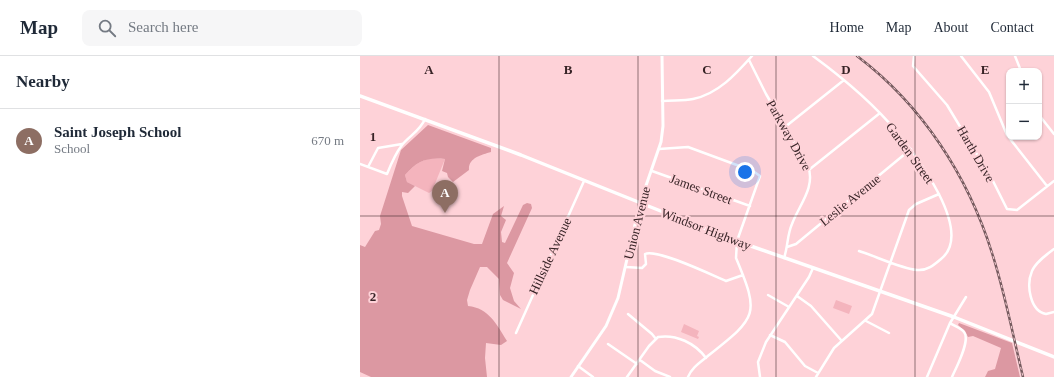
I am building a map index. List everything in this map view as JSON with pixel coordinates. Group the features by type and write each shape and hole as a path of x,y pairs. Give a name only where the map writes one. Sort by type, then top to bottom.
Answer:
{"main road":[{"name":"Windsor Highway","path":"360,96 584,180 737,241 954,317 1054,356"}],"street":[{"name":"Union Avenue","path":"571,377 598,338 611,316 618,298 640,203 659,149 663,126 662,56"},
{"path":"662,101 692,100 707,94 731,79 752,56"},
{"name":"Garden Street","path":"813,56 844,80 880,113 911,149 929,175 939,194 952,234 952,245 948,252 930,267 923,270 912,270 860,251"},
{"name":"Harth Drive","path":"914,56 913,66 947,104 993,181 1007,209 1017,210 1054,181"},
{"path":"961,56 989,92 1007,135 1047,186"},
{"path":"1015,56 1020,68"},
{"name":"Parkway Drive","path":"749,60 766,94 810,169 810,187 792,224 784,258"},
{"path":"785,127 844,80"},
{"path":"810,169 880,113"},
{"path":"1042,119 1054,134"},
{"path":"360,164 387,174 394,157 402,144 419,130 425,120"},
{"path":"368,167 378,148 402,144"},
{"path":"659,149 688,147 759,174 760,179 737,241 735,255 750,291 751,301 747,321 738,332 694,368 688,377"},
{"name":"Leslie Avenue","path":"787,247 796,244 911,149"},
{"name":"James Street","path":"652,171 750,206"},
{"name":"Hillside Avenue","path":"516,333 584,180"},
{"path":"816,377 841,340 866,321 876,307 880,291 909,210 916,204 939,194"},
{"path":"1054,250 1034,267 1030,275 1031,298 1038,310 1046,314 1054,312"},
{"path":"626,268 642,268 646,264 646,254 650,253 670,258 726,281 743,275"},
{"path":"760,377 758,362 770,335 809,278 813,268"},
{"path":"768,295 789,307"},
{"path":"797,296 811,306 841,340"},
{"path":"927,377 950,323 966,297"},
{"path":"628,314 656,339"},
{"path":"866,321 889,334"},
{"path":"950,323 962,330 966,336 966,344 952,377"},
{"path":"770,335 785,342 805,366 818,373"},
{"path":"627,377 656,339 666,336 673,336 696,346 706,358"},
{"path":"608,344 637,364"},
{"path":"640,360 655,371 670,377"},
{"path":"578,366 593,377"}],"shaded area":[{"path":"428,125 491,148 491,152 479,156 473,160 469,166 469,170 453,182 448,177 447,173 442,171 445,159 428,159 418,163 409,170 405,175 407,182 415,186 408,193 402,192 402,196 412,226 474,244 482,244 493,214 504,206 501,216 506,220 501,232 502,242 505,243 523,205 527,203 531,204 532,208 507,263 514,273 510,288 514,301 521,309 503,300 500,295 499,279 487,267 480,267 467,300 468,306 482,310 492,318 507,341 501,345 486,343 485,358 487,377 371,377 360,372 360,245 365,247 375,231 379,230 381,224 380,216 401,150"},
{"path":"431,158 445,159 432,191 429,193 407,182 405,175 416,164"},
{"path":"836,300 852,306 849,314 833,308"},
{"path":"959,323 1012,343 1020,377 985,377 988,371 995,369 1001,348 973,336 968,337 965,331 958,325"},
{"path":"684,324 699,331 697,336 699,337 698,339 681,332"}],"railway":[{"path":"857,56 880,75 922,120 940,144 970,197 982,224 997,268 1023,377"}],"place":[{"name":"Saint Joseph School","path":"445,213"}]}
